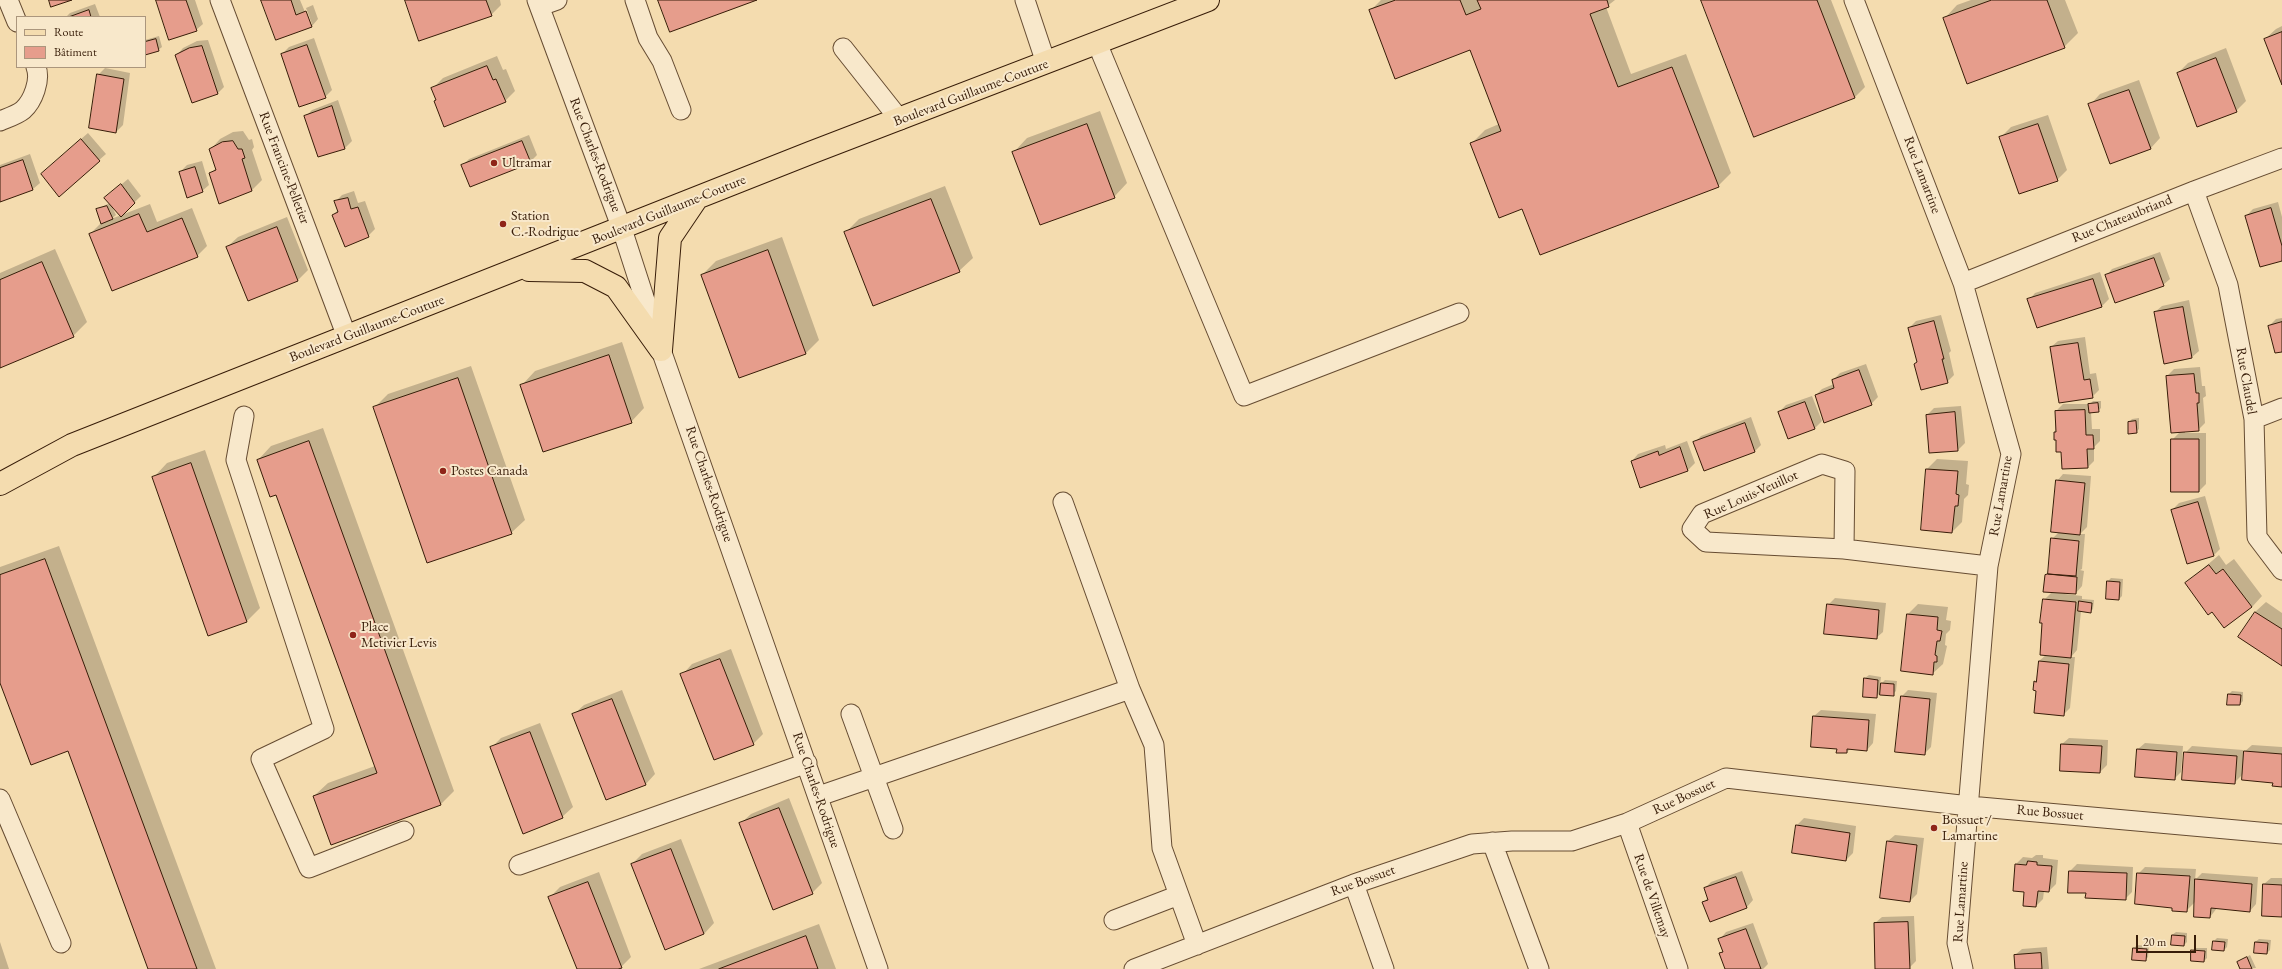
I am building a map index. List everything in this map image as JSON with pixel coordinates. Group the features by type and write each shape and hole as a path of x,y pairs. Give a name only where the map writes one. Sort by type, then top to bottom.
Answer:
{"main road":[{"name":"Boulevard Guillaume-Couture","path":"0,484 72,445 695,201 810,153 900,120 1208,0"},
{"path":"662,350 670,238 695,201"},
{"path":"519,269 585,271 616,286 662,350"}],"street":[{"path":"8,0 16,20"},
{"name":"Rue Francine-Pelletier","path":"220,0 347,337"},
{"path":"538,3 557,0"},
{"path":"635,0 648,38 662,61 681,110"},
{"path":"1025,0 1046,63"},
{"name":"Rue Lamartine","path":"1854,0 1963,283 2011,454 1988,566 1969,806 1956,943 1963,969"},
{"name":"Rue Charles-Rodrigue","path":"538,3 622,229 662,350 819,796 878,969"},
{"path":"1097,44 1244,396 1459,313"},
{"path":"843,48 900,120"},
{"path":"0,121 23,110 34,94 39,74 36,68"},
{"name":"Rue Chateaubriand","path":"1963,283 2194,191 2282,158"},
{"name":"Rue Claudel","path":"2194,191 2228,285 2254,419 2257,538 2282,570"},
{"path":"2254,419 2282,408"},
{"path":"244,416 236,460 324,729 261,759 309,868 404,832"},
{"name":"Rue Louis-Veuillot","path":"1844,549 1845,471 1822,464 1702,514 1692,529 1706,542 1844,549 1988,566"},
{"path":"1063,502 1130,689 1154,745 1162,848 1197,945"},
{"path":"819,796 1130,689"},
{"path":"851,714 893,828"},
{"path":"519,865 807,763"},
{"name":"Rue Bossuet","path":"1134,969 1354,884 1472,844 1492,842 1572,841 1626,823 1726,778 1969,806 2282,834"},
{"path":"0,799 61,943"},
{"name":"Rue de Villemay","path":"1626,823 1678,969"},
{"path":"1492,842 1539,969"},
{"path":"1354,884 1384,969"},
{"path":"1114,920 1179,895"}],"building":[{"path":"49,0 72,0 51,7"},
{"path":"156,0 186,0 197,31 169,40"},
{"path":"261,0 291,0 296,15 306,11 312,27 276,40"},
{"path":"405,0 486,0 492,16 419,41"},
{"path":"658,0 757,0 670,32"},
{"path":"1396,0 1460,0 1466,15 1481,9 1477,0 1607,0 1609,7 1590,14 1618,87 1672,67 1719,187 1540,255 1522,209 1499,218 1470,143 1501,131 1470,50 1395,79 1369,10"},
{"path":"1701,0 1817,0 1855,98 1754,137"},
{"path":"1992,0 2047,0 2065,48 1967,84 1943,18"},
{"path":"89,10 91,16 72,16"},
{"path":"2282,32 2282,85 2264,39"},
{"path":"156,39 159,51 146,55 146,42"},
{"path":"307,45 326,98 299,107 281,54"},
{"path":"202,46 218,94 192,103 175,55 189,48"},
{"path":"2216,58 2237,112 2197,127 2177,73"},
{"path":"487,66 493,80 496,79 506,102 444,127 434,101 436,100 431,88"},
{"path":"97,74 124,79 116,133 89,128"},
{"path":"2129,90 2151,149 2110,164 2088,104"},
{"path":"332,106 345,149 318,157 304,116"},
{"path":"1087,124 1115,198 1040,225 1012,152"},
{"path":"2038,124 2058,181 2019,194 1999,137"},
{"path":"81,139 100,161 59,197 41,174"},
{"path":"233,141 238,149 242,149 245,158 242,159 252,191 219,204 209,173 216,170 209,149 222,142"},
{"path":"522,141 531,163 470,187 461,165"},
{"path":"23,160 33,190 0,202 0,168"},
{"path":"195,167 203,192 187,198 179,172"},
{"path":"121,184 135,203 121,217 104,198"},
{"path":"348,198 351,209 358,207 369,237 345,247 332,215 338,212 334,201"},
{"path":"931,199 960,272 873,306 844,232"},
{"path":"107,206 113,219 101,224 96,209"},
{"path":"2271,208 2282,246 2282,261 2260,267 2245,216"},
{"path":"139,214 147,232 182,218 198,257 112,291 89,234"},
{"path":"277,227 298,281 248,301 226,247"},
{"path":"768,250 806,354 739,378 701,275"},
{"path":"2154,258 2164,286 2115,303 2105,275"},
{"path":"42,262 74,337 0,368 0,280"},
{"path":"2093,279 2102,307 2037,328 2027,299"},
{"path":"2183,307 2192,358 2164,364 2154,312"},
{"path":"1934,321 1944,359 1942,359 1948,383 1921,390 1914,364 1917,362 1908,328"},
{"path":"2282,322 2282,352 2275,353 2268,326"},
{"path":"2078,343 2084,380 2090,379 2093,398 2059,403 2050,347"},
{"path":"609,355 632,423 543,452 520,385"},
{"path":"1859,370 1872,405 1824,423 1815,395 1834,388 1832,380"},
{"path":"2194,374 2196,393 2199,393 2199,403 2197,403 2199,431 2171,433 2166,376"},
{"name":"Postes Canada","path":"458,378 512,534 427,563 373,407"},
{"path":"1805,402 1815,429 1788,439 1778,412"},
{"path":"2098,403 2099,412 2089,413 2088,404"},
{"path":"2085,410 2086,435 2093,435 2094,449 2087,449 2088,468 2062,469 2061,452 2056,452 2056,440 2054,440 2054,432 2056,432 2055,411"},
{"path":"1955,412 1958,451 1929,453 1926,415"},
{"path":"2136,421 2137,433 2128,434 2128,422"},
{"path":"1745,423 1755,452 1704,471 1693,442"},
{"path":"2171,439 2199,439 2199,492 2171,492"},
{"name":"Place Metivier Levis","path":"309,441 441,805 331,845 313,796 377,773 276,495 270,497 257,460"},
{"path":"1680,447 1688,471 1640,488 1631,461 1658,451 1659,455"},
{"path":"191,463 247,622 208,636 152,477"},
{"path":"1926,469 1958,471 1956,494 1959,495 1958,506 1955,506 1952,533 1921,530"},
{"path":"2056,480 2085,483 2080,535 2051,532"},
{"path":"2198,502 2214,556 2187,564 2171,510"},
{"path":"2051,538 2079,541 2076,576 2048,574"},
{"path":"45,559 197,969 148,969 68,751 31,765 0,683 0,575"},
{"path":"2209,565 2216,574 2223,569 2252,607 2224,628 2212,612 2208,615 2185,583"},
{"path":"2045,575 2077,577 2076,594 2043,592"},
{"path":"2107,581 2120,582 2119,600 2106,599"},
{"path":"2043,599 2076,602 2071,658 2040,655 2042,623 2040,623"},
{"path":"2079,601 2092,603 2091,613 2078,611"},
{"path":"1827,604 1879,610 1877,639 1824,634"},
{"path":"2255,612 2282,629 2282,666 2238,637"},
{"path":"1907,614 1938,617 1937,630 1942,631 1940,641 1937,641 1935,655 1937,656 1937,662 1934,662 1933,675 1901,671"},
{"path":"720,659 754,745 714,760 680,674"},
{"path":"2039,661 2069,664 2064,716 2034,713 2036,691 2033,690 2034,681 2036,682"},
{"path":"1864,678 1878,680 1877,698 1863,697"},
{"path":"1881,683 1894,684 1894,696 1880,695"},
{"path":"2228,694 2241,695 2240,705 2227,705"},
{"path":"1901,696 1930,699 1925,755 1895,752"},
{"path":"612,699 646,785 606,800 572,714"},
{"path":"1813,716 1869,720 1867,751 1847,749 1847,753 1836,753 1837,749 1811,747"},
{"path":"530,732 563,818 523,834 490,747"},
{"path":"2061,744 2102,746 2100,773 2060,771"},
{"path":"2137,749 2177,752 2175,780 2135,777"},
{"path":"2244,751 2282,754 2282,787 2272,786 2273,783 2242,780"},
{"path":"2184,752 2237,756 2235,784 2182,780"},
{"path":"779,808 813,894 773,910 739,823"},
{"path":"1796,825 1850,833 1846,861 1792,853"},
{"path":"1887,841 1917,845 1910,902 1880,898"},
{"path":"671,849 704,934 665,950 631,864"},
{"path":"2028,861 2037,862 2037,865 2052,866 2049,892 2038,891 2036,907 2023,906 2024,892 2013,891 2015,864 2026,865"},
{"path":"2069,871 2127,873 2126,900 2085,898 2086,893 2068,893"},
{"path":"2137,873 2190,876 2187,912 2172,911 2172,908 2135,904"},
{"path":"1736,877 1747,908 1710,922 1702,902 1708,900 1704,888"},
{"path":"2195,879 2252,884 2250,912 2211,908 2210,918 2194,917"},
{"path":"588,882 622,968 577,969 548,897"},
{"path":"2263,884 2282,885 2282,917 2262,916"},
{"path":"1908,922 1910,969 1875,969 1874,923"},
{"path":"1746,929 1761,969 1725,969 1719,953 1723,952 1718,939"},
{"path":"2172,935 2185,936 2184,946 2171,945"},
{"path":"806,936 818,969 719,969"},
{"path":"2213,941 2225,942 2224,951 2212,950"},
{"path":"2255,942 2268,943 2267,954 2254,953"},
{"path":"2133,948 2147,949 2146,961 2132,960"},
{"path":"2191,950 2205,951 2204,962 2191,961"},
{"path":"2041,953 2042,969 2015,969 2014,955"},
{"path":"2247,957 2252,969 2240,969 2237,962"}],"place":[{"name":"Ultramar","path":"494,163"},
{"name":"Station C.-Rodrigue","path":"503,224"},
{"name":"Postes Canada","path":"443,471"},
{"name":"Place Metivier Levis","path":"353,635"},
{"name":"Bossuet / Lamartine","path":"1934,828"}]}
